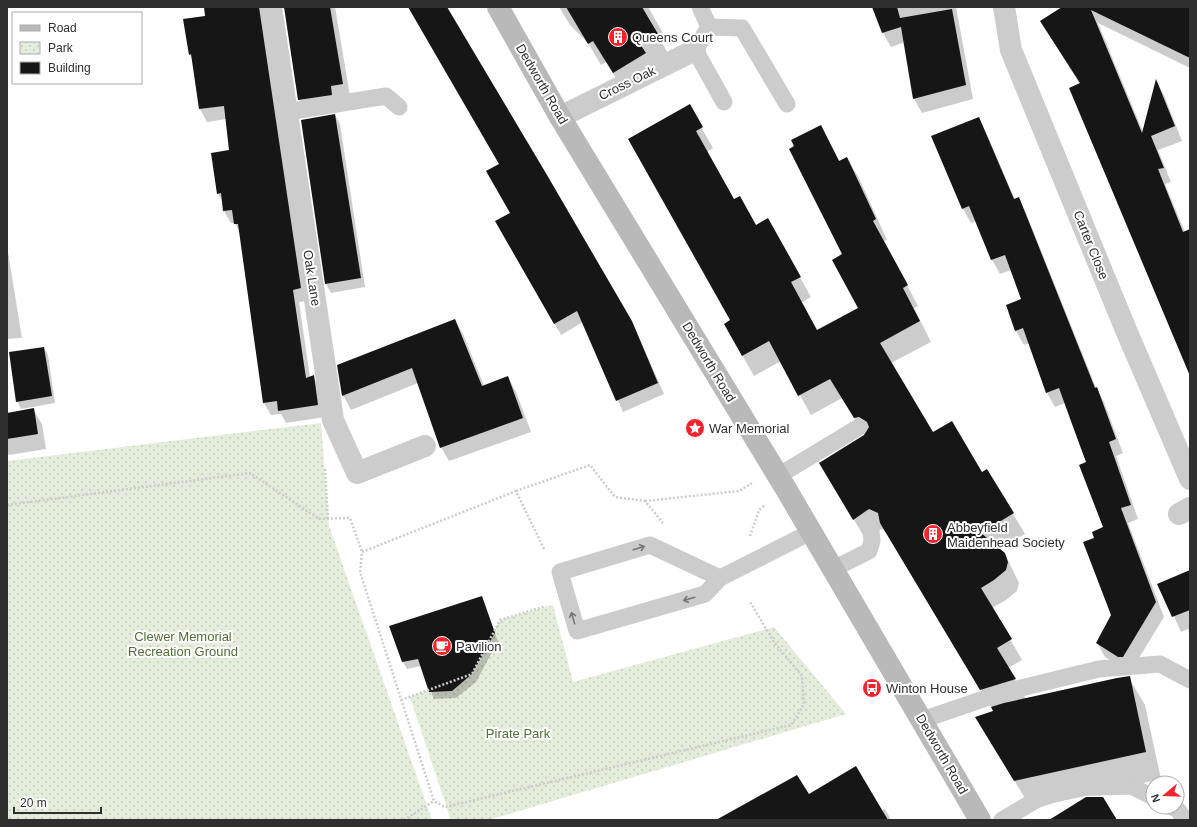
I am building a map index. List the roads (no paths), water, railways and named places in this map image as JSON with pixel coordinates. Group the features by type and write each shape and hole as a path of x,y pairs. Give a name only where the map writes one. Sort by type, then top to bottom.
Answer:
{"main road":[{"name":"Dedworth Road","path":"498,7 560,116 780,478 922,720 974,818"}],"street":[{"name":"Oak Lane","path":"271,7 333,420 357,473 425,446"},
{"name":"Carter Close","path":"1004,7 1011,50 1123,323 1190,479"},
{"name":"Cross Oak","path":"560,116 695,50"}],"lane":[{"path":"700,7 709,27"},
{"path":"709,27 695,50 724,102"},
{"path":"709,27 742,28 787,104"},
{"path":"287,112 386,96 399,107"},
{"path":"780,478 859,427"},
{"path":"833,569 869,551 872,541 870,519"},
{"path":"720,578 650,545 560,572 577,631 705,594 720,578 811,532"},
{"path":"922,720 1001,693 1099,669 1160,664 1190,680"},
{"path":"1002,820 1036,800 1070,788 1131,786 1145,793"}],"place":[{"name":"Queens Court","path":"618,37"},
{"name":"War Memorial","path":"695,428"},
{"name":"Abbeyfield Maidenhead Society","path":"933,534"},
{"name":"Pavilion","path":"442,646"},
{"name":"Winton House","path":"872,688"}],"park label":[{"name":"Clewer Memorial Recreation Ground","path":"183,644"},
{"name":"Pirate Park","path":"518,733"}]}
